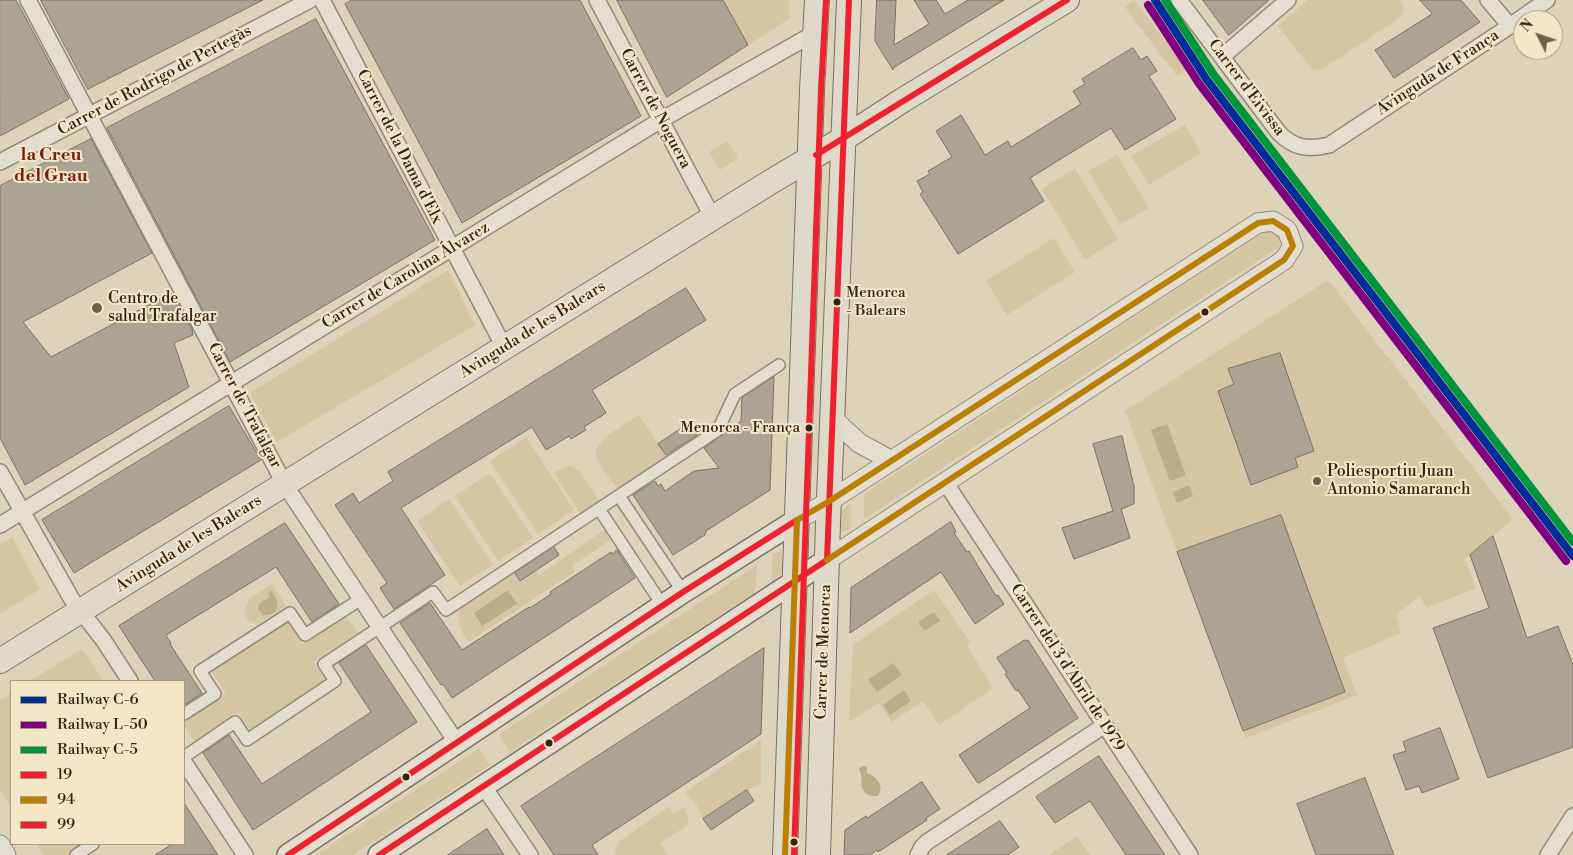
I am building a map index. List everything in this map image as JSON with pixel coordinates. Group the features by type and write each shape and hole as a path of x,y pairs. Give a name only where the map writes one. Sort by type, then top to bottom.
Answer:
{"main road":[{"name":"Carrer de Menorca","path":"786,855 817,0"},
{"name":"Carrer de Menorca","path":"818,855 828,502 849,0"},
{"name":"Avinguda de les Balears","path":"0,660 286,485 504,347 843,139 902,100 1067,0"},
{"path":"288,855 683,592 797,520"},
{"path":"379,855 827,560"}],"street":[{"name":"Carrer de Trafalgar","path":"28,0 286,485 457,744"},
{"name":"Carrer de Rodrigo de Pertegàs","path":"0,162 310,0"},
{"name":"Carrer de la Dama d'Elx","path":"322,0 504,347"},
{"name":"Carrer de Noguera","path":"597,0 713,218"},
{"name":"Carrer d'Eivissa","path":"1179,0 1289,143 1296,146 1318,147 1329,145"},
{"path":"1222,56 1288,0"},
{"path":"1488,0 1510,26"},
{"name":"Avinguda de França","path":"1329,145 1547,0"},
{"name":"Carrer de Carolina Álvarez","path":"0,525 661,120 815,33"},
{"path":"797,520 828,502 1258,223 1273,221 1287,230 1293,246 1284,260 827,560"},
{"path":"185,756 235,722 247,740 335,681 324,664 433,592 446,610 600,509 718,430 735,394 779,365"},
{"path":"832,418 859,443 892,460"},
{"path":"0,472 71,598 104,641 129,680"},
{"name":"Carrer del 3 d'Abril de 1979","path":"944,482 1190,855"},
{"path":"619,496 683,592"},
{"path":"600,509 663,606"},
{"path":"185,713 215,694 200,672 208,666 290,613 304,636 361,599"},
{"path":"918,855 922,847 928,842 1105,725"},
{"path":"185,764 245,855"},
{"path":"484,787 530,855"},
{"path":"1548,855 1573,816"},
{"path":"0,845 6,855"},
{"path":"76,855 91,845"}],"shaded area":[{"path":"723,0 789,0 789,19 748,45"},
{"path":"1134,0 1187,69 1177,76 1125,7"},
{"path":"1308,0 1399,0 1404,9 1401,17 1321,70 1312,69 1278,26"},
{"path":"1185,125 1201,153 1149,185 1131,156"},
{"path":"727,141 738,158 720,170 709,152"},
{"path":"1117,155 1149,208 1120,224 1088,171"},
{"path":"1075,168 1118,239 1085,260 1042,189"},
{"path":"1274,229 1282,239 1279,247 864,519 864,494 1267,230"},
{"path":"1054,238 1075,272 1007,315 986,281"},
{"path":"448,270 475,325 277,442 250,393"},
{"name":"Poliesportiu Juan Antonio Samaranch","path":"1328,280 1513,519 1465,559 1476,588 1426,608 1420,595 1396,615 1401,633 1343,658 1357,695 1246,738 1125,411"},
{"path":"639,415 667,457 618,490 600,465 596,457 596,451 599,445 611,433"},
{"path":"1167,424 1186,475 1170,481 1151,430"},
{"path":"526,437 574,510 538,534 490,461"},
{"path":"571,466 579,470 600,502 581,515 554,473 564,467"},
{"path":"490,473 533,538 498,561 455,496"},
{"path":"1189,485 1193,496 1177,503 1173,492"},
{"path":"449,499 493,565 460,586 417,521"},
{"path":"851,503 851,528 843,532 840,530 841,511"},
{"path":"606,529 612,539 572,566 575,572 468,642 460,626 460,607 530,561 539,575"},
{"path":"12,537 40,589 0,614 0,545"},
{"path":"780,551 782,554 782,573 771,581 773,554"},
{"path":"757,565 755,592 510,752 499,734"},
{"path":"272,584 286,606 258,623 249,621 244,613 249,599"},
{"path":"508,590 517,604 482,626 474,613"},
{"path":"934,590 970,642 967,646 993,688 939,725 923,701 892,722 879,703 849,722 853,645"},
{"path":"271,591 276,599 276,611 273,614 263,615 258,609 259,604 270,597 268,593"},
{"path":"934,612 940,621 924,631 918,622"},
{"path":"347,616 358,633 314,662 327,683 252,733 238,712 194,741 185,727 185,721 226,694 211,671 287,621 302,644"},
{"path":"82,649 103,680 32,680"},
{"path":"893,663 902,675 877,692 868,680"},
{"path":"904,690 911,701 890,715 883,705"},
{"path":"10,694 10,805 0,790 0,700"},
{"path":"761,740 761,782 703,819 696,804 685,792"},
{"path":"479,748 490,765 353,855 316,855"},
{"path":"862,766 867,767 867,773 879,782 881,789 878,796 870,796 863,790 859,769"},
{"path":"670,806 673,814 685,807 689,824 661,843 667,855 615,855 617,845 621,840"},
{"path":"1077,836 1090,855 1049,855"},
{"path":"37,845 98,845 83,855 44,855"}],"building":[{"path":"0,0 16,0 69,99 0,136"},
{"path":"41,0 263,0 88,89"},
{"path":"352,0 580,0 641,116 462,223 345,4"},
{"path":"617,0 723,0 748,45 667,97"},
{"path":"877,0 896,0 894,45 929,24 914,0 936,0 945,14 968,0 1004,0 893,68 893,70 875,41"},
{"path":"1203,0 1269,0 1229,35"},
{"path":"1420,0 1461,0 1480,22 1394,78 1375,50 1432,14"},
{"path":"316,19 435,240 230,362 107,128"},
{"path":"1133,48 1141,60 1147,56 1157,71 1149,76 1176,119 1125,150 1111,128 1030,178 1044,201 958,254 920,194 923,192 917,181 930,174 928,171 952,157 936,131 961,115 985,155 1008,141 1011,147 1081,104 1073,91 1085,84 1082,79"},
{"path":"91,139 152,253 23,322 51,357 171,293 192,329 193,335 174,343 189,387 25,485 0,438 0,186"},
{"path":"686,288 706,320 592,390 606,413 584,427 586,430 571,439 569,436 546,450 532,427 401,508 445,575 394,609 380,588 387,583 335,505 353,493 359,503 393,481 388,472"},
{"path":"1280,353 1314,451 1295,458 1298,467 1251,485 1218,391 1234,384 1228,369"},
{"path":"774,377 770,490 706,531 705,535 673,555 633,495 655,481 658,486 661,484 665,491 694,471 719,468 704,448 741,421 742,398"},
{"path":"229,406 261,460 74,573 42,520"},
{"path":"690,423 697,435 666,455 658,444"},
{"path":"1122,436 1134,486 1134,504 1121,509 1130,538 1074,559 1062,528 1113,511 1093,444"},
{"path":"1281,515 1345,692 1243,731 1177,552"},
{"path":"951,522 956,532 954,533 967,552 969,551 996,596 998,595 1004,604 975,624 941,572 850,633 851,588"},
{"path":"285,523 339,604 312,622 276,567 166,635 202,693 185,704 185,680 154,680 119,626"},
{"path":"1493,536 1527,638 1558,626 1573,665 1573,747 1488,778 1433,628 1489,608 1470,555"},
{"path":"554,547 559,555 520,581 515,573"},
{"path":"617,550 635,578 452,698 443,684 441,685 400,623 430,603 462,650 530,608 551,594 550,592 611,552 612,554"},
{"path":"1025,640 1028,640 1078,718 979,783 959,755 1030,708 1018,690 1016,691 997,658"},
{"path":"366,645 417,722 253,830 203,753 229,735 262,784 371,712 339,663"},
{"path":"764,648 761,734 592,845 598,855 554,855 521,806"},
{"path":"1440,728 1459,779 1422,793 1419,786 1406,790 1393,755 1406,751 1403,742"},
{"path":"1099,756 1165,855 1126,855 1090,801 1055,823 1036,797"},
{"path":"1365,778 1394,855 1316,855 1297,804"},
{"path":"922,782 940,809 926,818 927,820 878,852 877,850 870,855 844,855 845,830"},
{"path":"747,790 754,801 711,830 703,819"},
{"path":"185,805 218,855 155,855 170,845 185,845"},
{"path":"1000,821 1019,847 1008,855 947,855"},
{"path":"487,829 504,855 448,855"}],"rail line":[{"name":"C-6","path":"1155,0 1207,80 1573,556"},
{"name":"C-5","path":"1165,0 1214,75 1573,542"},
{"name":"L-50","path":"1148,5 1200,85 1566,561"}],"transit line":[{"name":"99","path":"794,855 821,90 826,0"},
{"name":"19","path":"827,560 849,0"},
{"name":"19","path":"816,155 1067,0"},
{"name":"94","path":"785,855 797,520 828,502 1258,223 1273,221 1287,230 1293,246 1284,260 827,560"},
{"name":"19","path":"288,855 683,592 797,520"},
{"name":"19","path":"379,855 827,560"}],"place":[{"name":"Menorca - Balears","path":"837,302"},
{"name":"Centro de salud Trafalgar","path":"97,308"},
{"name":"Menorca - França","path":"809,428"},
{"name":"Poliesportiu Juan Antonio Samaranch","path":"1317,481"}],"district":[{"name":"la Creu del Grau","path":"51,166"}]}
